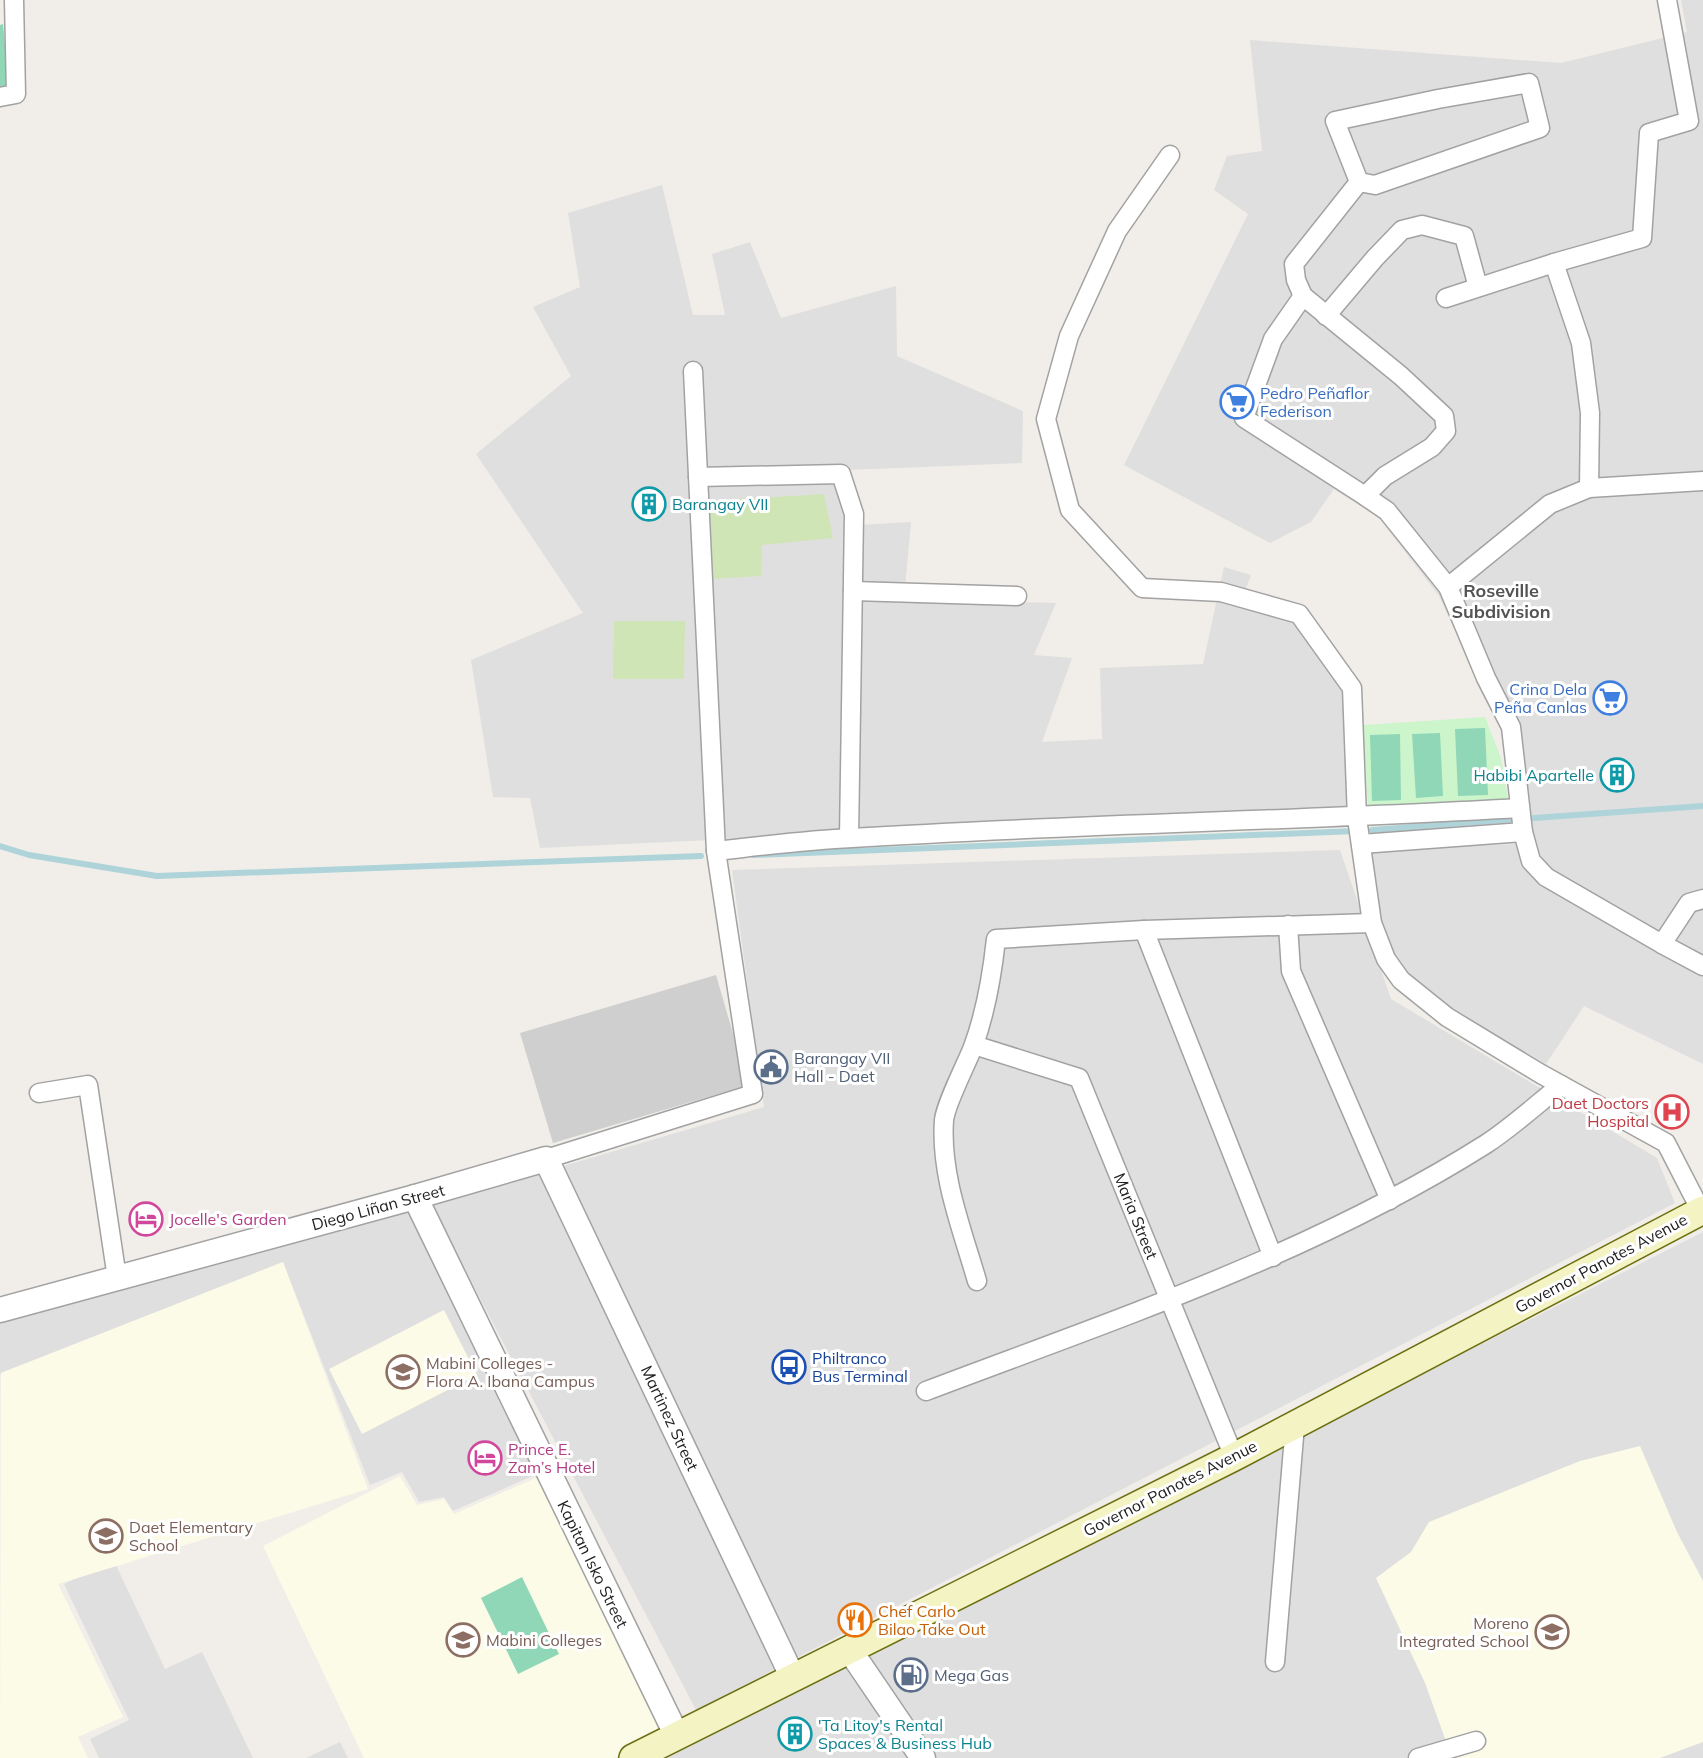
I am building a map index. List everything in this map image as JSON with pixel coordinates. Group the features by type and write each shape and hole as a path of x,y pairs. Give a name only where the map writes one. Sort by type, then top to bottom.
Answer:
{"main road":[{"name":"Governor Panotes Avenue","path":"633,1758 1234,1457 1702,1210"}],"street":[{"path":"0,97 16,94 14,0"},
{"path":"1446,298 1554,263 1642,238 1649,133 1689,122 1667,0"},
{"path":"1529,83 1540,128 1375,185 1359,182 1335,121 1448,96 1529,83"},
{"path":"1170,155 1117,231 1066,347 1046,419 1070,510 1142,588 1221,592 1299,614 1352,688 1357,818 1372,923 1386,959 1401,980 1421,998 1479,1037 1666,1143 1702,1210"},
{"path":"1359,182 1294,264 1296,279 1303,297 1401,376 1444,416 1446,431 1432,447 1385,476 1365,496"},
{"path":"1326,315 1402,230 1422,225 1464,236 1478,287"},
{"path":"1554,263 1581,343 1590,413 1589,488"},
{"path":"1303,297 1273,339 1244,418 1387,511 1448,587 1486,678 1511,727 1519,808 1531,861 1546,877 1703,966"},
{"path":"693,371 716,851 849,838 1168,823 1357,818 1519,808"},
{"path":"698,477 841,474 854,514 849,838"},
{"path":"1448,587 1550,504 1589,488 1703,481"},
{"path":"853,591 1017,596"},
{"path":"1361,844 1523,832"},
{"name":"Diego Liñan Street","path":"0,1310 415,1197 546,1159 753,1094 716,851"},
{"path":"1662,944 1689,903 1703,899"},
{"path":"977,1281 950,1189 944,1145 944,1117 974,1046 991,986 996,939 1144,930 1372,923"},
{"path":"1288,925 1291,971 1390,1200"},
{"path":"1144,930 1273,1257"},
{"name":"Maria Street","path":"974,1046 1079,1078 1234,1457"},
{"path":"39,1093 88,1084 117,1278"},
{"path":"926,1391 1170,1300 1273,1257 1390,1200 1488,1143 1561,1085"},
{"name":"Martinez Street","path":"546,1159 793,1678"},
{"name":"Kapitan Isko Street","path":"415,1197 677,1736"},
{"path":"1275,1662 1295,1425"},
{"path":"849,1649 922,1758"},
{"path":"1418,1758 1476,1741"}],"shaded area":[{"path":"1681,0 1703,0 1703,1064 1584,1006 1546,1064 1458,1013 1402,969 1380,925 1370,850 1515,844 1501,730 1439,596 1379,518 1334,489 1311,522 1270,543 1124,465 1248,214 1214,190 1227,156 1262,151 1250,40 1561,63 1687,32"},
{"path":"662,185 693,315 725,315 712,254 750,242 781,318 896,286 897,356 1023,411 1022,463 847,470 859,525 911,522 904,599 1056,603 1034,655 1072,658 1042,742 1102,739 1100,668 1203,664 1224,567 1251,575 1241,602 1294,617 1348,690 1347,810 540,848 530,798 493,797 471,660 583,613 476,454 571,376 533,307 580,287 568,213"},
{"path":"1340,850 1391,999 1657,1158 1675,1203 696,1710 431,1205 764,1107 732,870"},
{"path":"716,975 748,1085 553,1143 520,1033"},
{"path":"407,1210 544,1471 453,1511 444,1497 419,1502 402,1472 370,1485 283,1262 1,1373 0,1376 0,1318"},
{"path":"1703,1232 1703,1758 928,1758 859,1659"},
{"name":"Daet Elementary School","path":"283,1262 368,1489 58,1584 123,1717 78,1737 88,1758 0,1758 1,1373"},
{"name":"Mabini Colleges - Flora A. Ibana Campus","path":"444,1310 477,1375 362,1434 329,1369"},
{"name":"Moreno Integrated School","path":"1640,1446 1677,1532 1703,1581 1703,1742 1660,1758 1452,1758 1425,1683 1376,1578 1411,1552 1429,1522 1580,1461"},
{"name":"Mabini Colleges","path":"400,1476 417,1505 444,1499 454,1514 540,1476 664,1734 614,1758 364,1758 263,1546"},
{"path":"114,1561 165,1669 202,1652 253,1758 99,1758 90,1739 129,1720 64,1584"},
{"path":"848,1665 909,1758 658,1758"},
{"path":"340,1742 348,1758 306,1758"}],"green space":[{"path":"3,24 9,87 0,88 0,25"},
{"path":"824,494 833,538 762,545 761,576 710,579 707,501"},
{"path":"614,621 685,621 684,679 613,679"},
{"path":"1485,717 1501,758 1508,799 1368,809 1363,725"},
{"path":"1485,728 1488,795 1458,796 1455,729"},
{"path":"1440,733 1443,796 1416,798 1412,734"},
{"path":"1400,734 1401,800 1372,801 1370,735"},
{"path":"522,1577 559,1654 518,1674 481,1598"}],"waterway":[{"path":"1534,818 1703,806"},
{"path":"1372,830 1516,819"},
{"path":"753,855 1355,831"},
{"path":"0,846 29,855 157,876 701,856"}],"place":[{"name":"Pedro Peñaflor Federison","path":"1237,402"},
{"name":"Barangay VII","path":"649,504"},
{"name":"Crina Dela Peña Canlas","path":"1610,698"},
{"name":"Habibi Apartelle","path":"1617,775"},
{"name":"Barangay VII Hall - Daet","path":"771,1067"},
{"name":"Daet Doctors Hospital","path":"1672,1112"},
{"name":"Jocelle's Garden","path":"146,1219"},
{"name":"Philtranco Bus Terminal","path":"789,1367"},
{"name":"Mabini Colleges - Flora A. Ibana Campus","path":"403,1372"},
{"name":"Prince E. Zam’s Hotel","path":"485,1458"},
{"name":"Daet Elementary School","path":"106,1536"},
{"name":"Chef Carlo Bilao Take Out","path":"855,1620"},
{"name":"Moreno Integrated School","path":"1552,1632"},
{"name":"Mabini Colleges","path":"463,1640"},
{"name":"Mega Gas","path":"911,1675"},
{"name":"'Ta Litoy's Rental Spaces & Business Hub","path":"795,1734"}],"district":[{"name":"Roseville Subdivision","path":"1501,601"}]}
